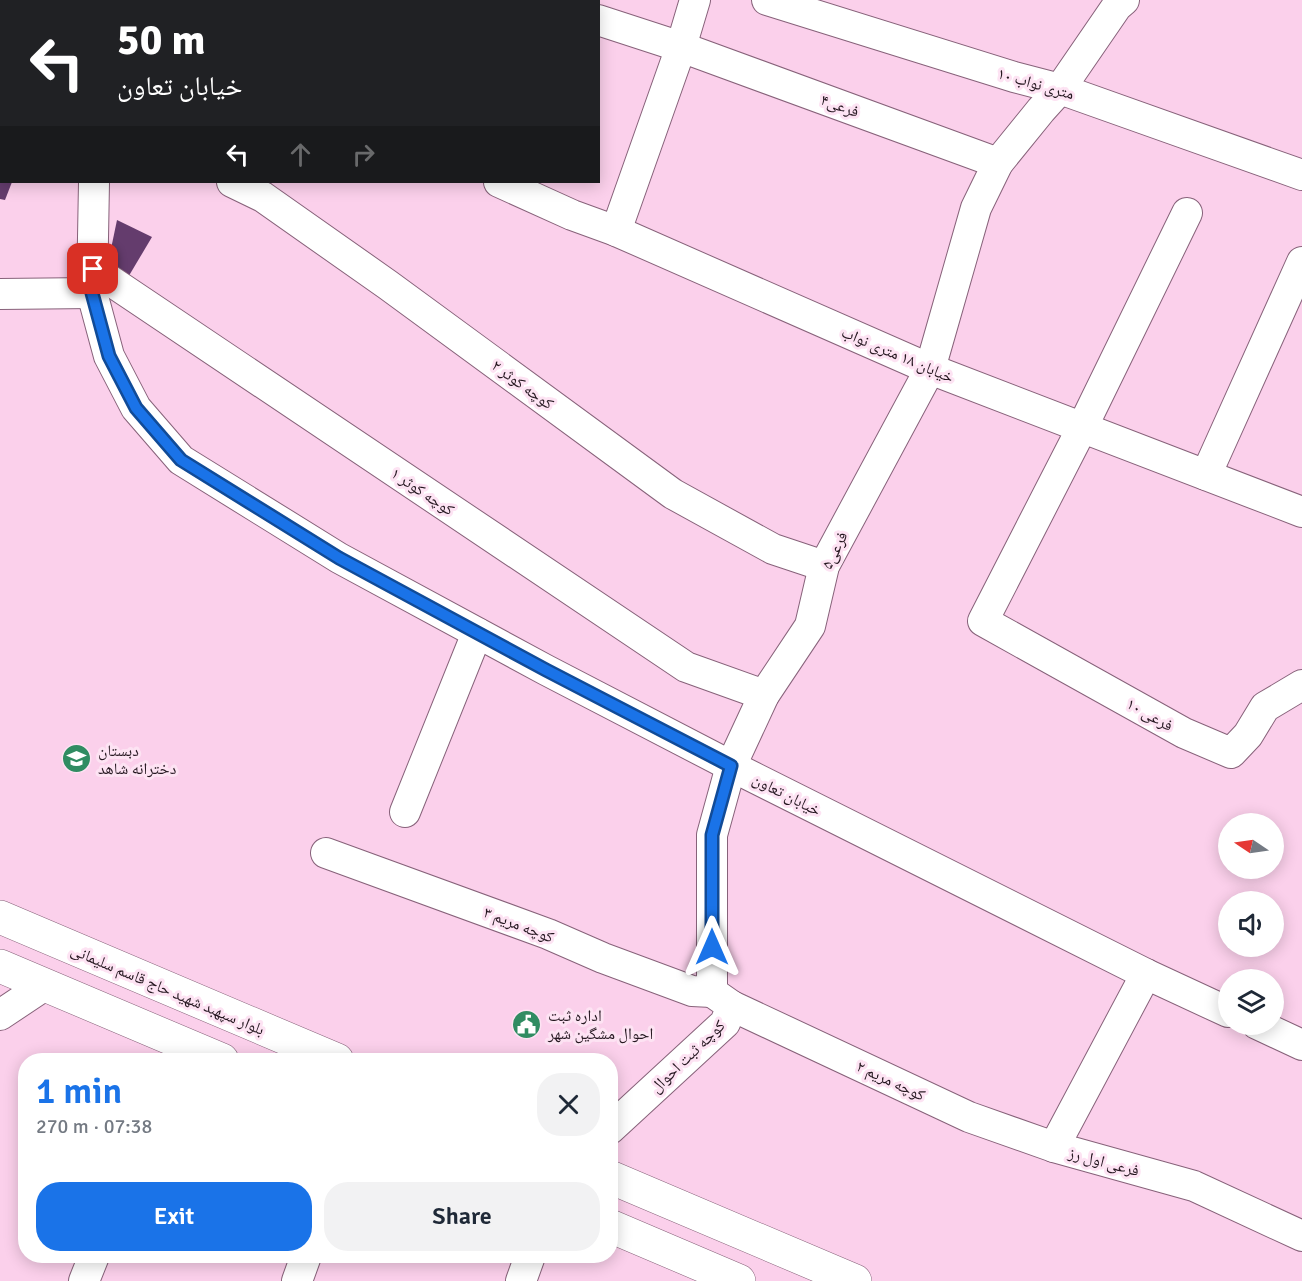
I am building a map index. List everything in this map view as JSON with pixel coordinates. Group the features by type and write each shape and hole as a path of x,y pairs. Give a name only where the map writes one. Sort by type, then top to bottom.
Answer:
{"main road":[{"name":"بلوار سپهبد شهید حاج قاسم سلیمانی","path":"0,917 321,1053"},
{"path":"0,966 45,985 178,1052"},
{"path":"618,1180 855,1281"},
{"path":"618,1229 739,1281"}],"street":[{"path":"616,231 681,47 695,0"},
{"name":"۱۰ متری نواب","path":"767,0 1014,77 1060,88 1302,175"},
{"path":"930,369 976,208 998,163 1060,88 1114,2"},
{"name":"فرعی۴","path":"600,21 681,47 998,163"},
{"name":"خیابان تعاون","path":"94,183 92,281 109,356 136,408 181,460 339,558 477,633 731,766 1146,974 1218,1007"},
{"name":"کوچه کوثر ۲","path":"234,183 263,197 388,285 673,494 773,549 824,566"},
{"name":"خیابان ۱۸ متری نواب","path":"501,183 930,369 1302,512"},
{"path":"1082,428 1188,213"},
{"path":"1206,475 1302,262"},
{"path":"0,294 92,281"},
{"name":"کوچه کوثر ۱","path":"92,281 686,667 764,695"},
{"name":"فرعی۵","path":"731,766 764,695 810,626 824,566 930,369"},
{"name":"فرعی ۱۰","path":"1082,428 983,621 1184,733 1231,753 1248,735 1265,707 1302,685"},
{"path":"405,812 477,633"},
{"name":"کوچه ثبت احوال","path":"618,1122 725,1023 712,835 731,766"},
{"name":"کوچه مریم ۳","path":"326,853 549,934 603,958 692,991 722,999"},
{"name":"فرعی اول رز","path":"1146,974 1054,1147 1194,1186 1302,1236"},
{"path":"0,1016 45,985"},
{"name":"کوچه مریم ۲","path":"722,999 969,1117 1054,1147"},
{"path":"1281,1035 1302,1045"},
{"path":"84,1281 91,1263"},
{"path":"297,1281 303,1263"},
{"path":"521,1281 527,1263"}],"building":[{"path":"0,183 12,183 5,200 0,199"},
{"path":"117,220 152,237 127,279 107,268"}],"place":[{"name":"دبستان دخترانه شاهد","path":"77,759"},
{"name":"اداره ثبت احوال مشگین شهر","path":"527,1024"}],"route":[{"path":"93,269 92,293 109,356 136,408 181,460 339,558 546,670 731,766 712,835 712,947"}]}
